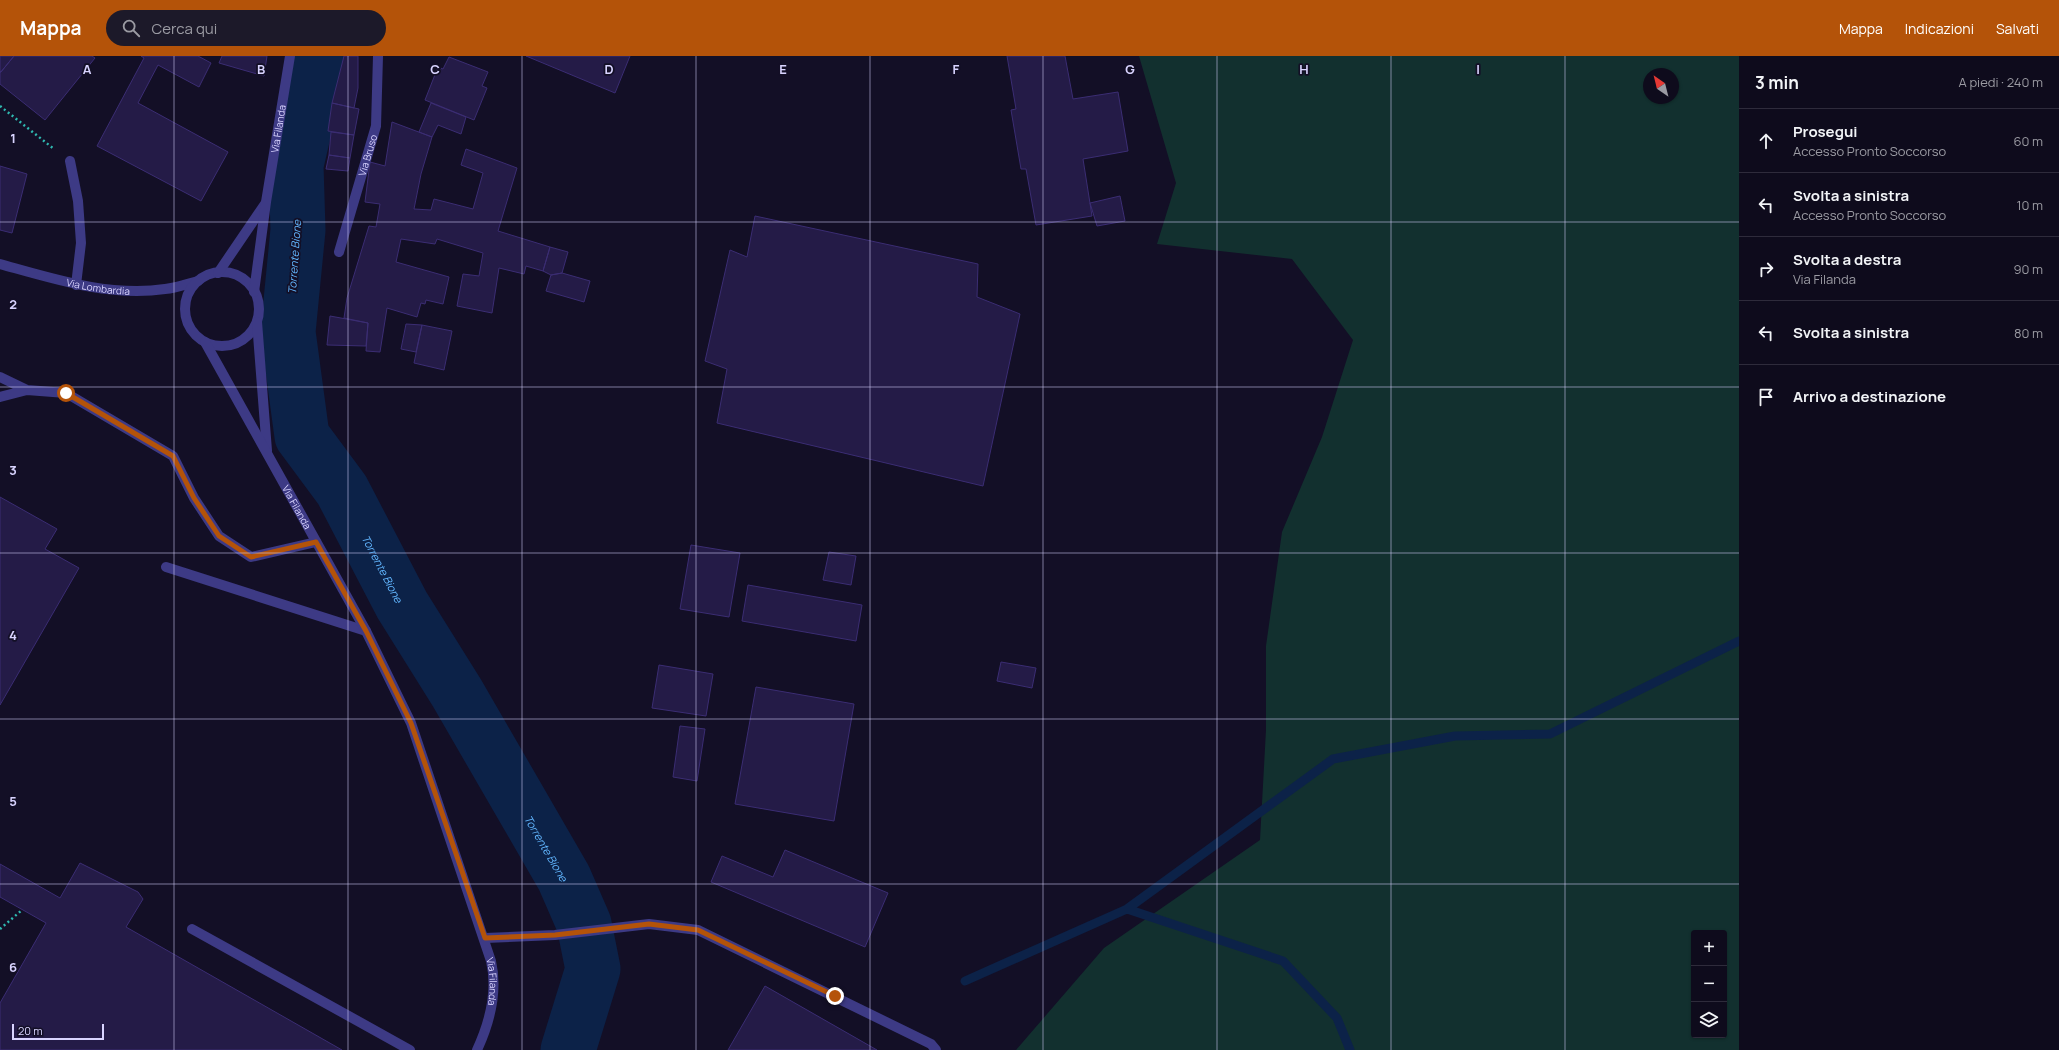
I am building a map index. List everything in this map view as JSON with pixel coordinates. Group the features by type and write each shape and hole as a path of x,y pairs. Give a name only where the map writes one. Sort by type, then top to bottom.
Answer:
{"street":[{"name":"Via Filanda","path":"254,292 266,202 290,56"},
{"name":"Via Bruso","path":"338,252 376,126 378,56"},
{"path":"70,161 78,201 81,243 76,285"},
{"name":"Via Filanda","path":"266,202 218,272 229,273 240,277 248,283 254,292 259,307 257,322 267,455"},
{"name":"Via Lombardia","path":"0,264 76,285 127,290 158,290 198,281"},
{"path":"198,281 218,272"},
{"name":"Via Filanda","path":"198,281 188,295 185,312 188,324 195,335 205,342 366,631 411,723 485,938 494,976 494,989 490,1018 477,1050"},
{"path":"205,342 217,346 229,346 241,341 250,333 257,322"},
{"path":"0,377 27,390"},
{"path":"0,397 27,390 66,393 173,456 194,498 219,536 251,557 316,542"},
{"path":"166,567 366,631"},
{"path":"485,938 555,935 649,924 698,930 931,1044 936,1050"},
{"path":"192,929 410,1050"}],"path":[{"path":"0,106 70,161"},
{"path":"0,929 22,910"}],"green space":[{"path":"1139,56 1739,56 1739,1050 1016,1050 1104,948 1260,840 1266,730 1266,646 1282,532 1322,437 1353,340 1292,259 1157,244 1176,183"}],"building":[{"path":"0,56 14,56 1,72 0,71"},
{"path":"14,56 92,56 95,58 45,120 0,84 0,73"},
{"path":"141,56 198,56 211,63 199,87 158,65 138,103 228,152 201,201 97,146 144,58"},
{"path":"222,56 267,56 264,76 219,63"},
{"path":"344,56 358,56 358,88 354,108 332,103"},
{"path":"526,56 630,56 615,93"},
{"path":"1007,56 1065,56 1073,99 1118,92 1128,151 1083,159 1092,216 1036,225 1026,169 1021,169 1011,110 1016,109"},
{"path":"449,57 488,72 482,86 487,88 474,120 425,100 438,67 443,69"},
{"path":"332,103 359,109 354,135 328,131"},
{"path":"431,103 466,117 461,134 438,125 432,137 419,132"},
{"path":"392,122 432,137 421,174 414,209 431,210 434,199 473,209 483,173 461,165 466,149 517,168 498,231 550,247 543,271 526,266 524,274 499,268 492,313 457,306 463,274 479,276 483,253 437,239 435,244 401,239 396,262 449,277 443,304 426,300 425,304 421,303 417,317 387,308 380,352 366,351 368,323 344,318 347,298 369,226 376,227 380,204 365,202 370,162 385,166"},
{"path":"331,132 354,135 350,158 329,155"},
{"path":"329,155 350,158 348,171 326,169"},
{"path":"0,166 27,174 12,233 0,230"},
{"path":"1120,196 1125,221 1097,226 1090,203"},
{"path":"755,216 978,264 977,297 1020,314 983,486 717,423 727,369 705,361 730,250 747,257"},
{"path":"550,247 568,252 562,273 551,275 543,271"},
{"path":"562,273 590,281 584,302 546,291 551,275"},
{"path":"330,316 368,323 366,346 327,345"},
{"path":"406,324 422,325 416,352 401,349"},
{"path":"422,325 452,331 444,370 414,363"},
{"path":"0,497 57,529 45,549 79,568 0,705"},
{"path":"691,545 740,553 729,617 680,609"},
{"path":"829,552 856,556 851,585 823,580"},
{"path":"748,585 862,605 856,641 742,621"},
{"path":"1001,662 1036,668 1032,688 997,681"},
{"path":"659,665 713,674 706,716 652,708"},
{"path":"756,687 854,704 834,821 735,804"},
{"path":"680,726 705,729 697,781 673,777"},
{"path":"785,850 888,893 865,947 711,882 722,856 773,877"},
{"path":"80,863 138,892 143,899 126,927 342,1050 0,1050 0,1003 46,923 0,897 0,864 60,898"},
{"path":"765,986 877,1050 728,1050"}],"waterway":[{"name":"Torrente Bione","path":"321,56 296,165 298,230 288,332 302,436 342,490 402,605 457,693 564,878 584,924 593,969 568,1050"},
{"path":"1127,909 1333,759 1455,736 1550,734 1739,641"},
{"path":"965,981 1127,909 1283,961 1337,1018 1350,1050"}],"route":[{"path":"66,393 173,456 194,498 219,536 251,557 316,542 366,631 411,723 485,938 555,935 649,924 698,930 835,996"}]}
